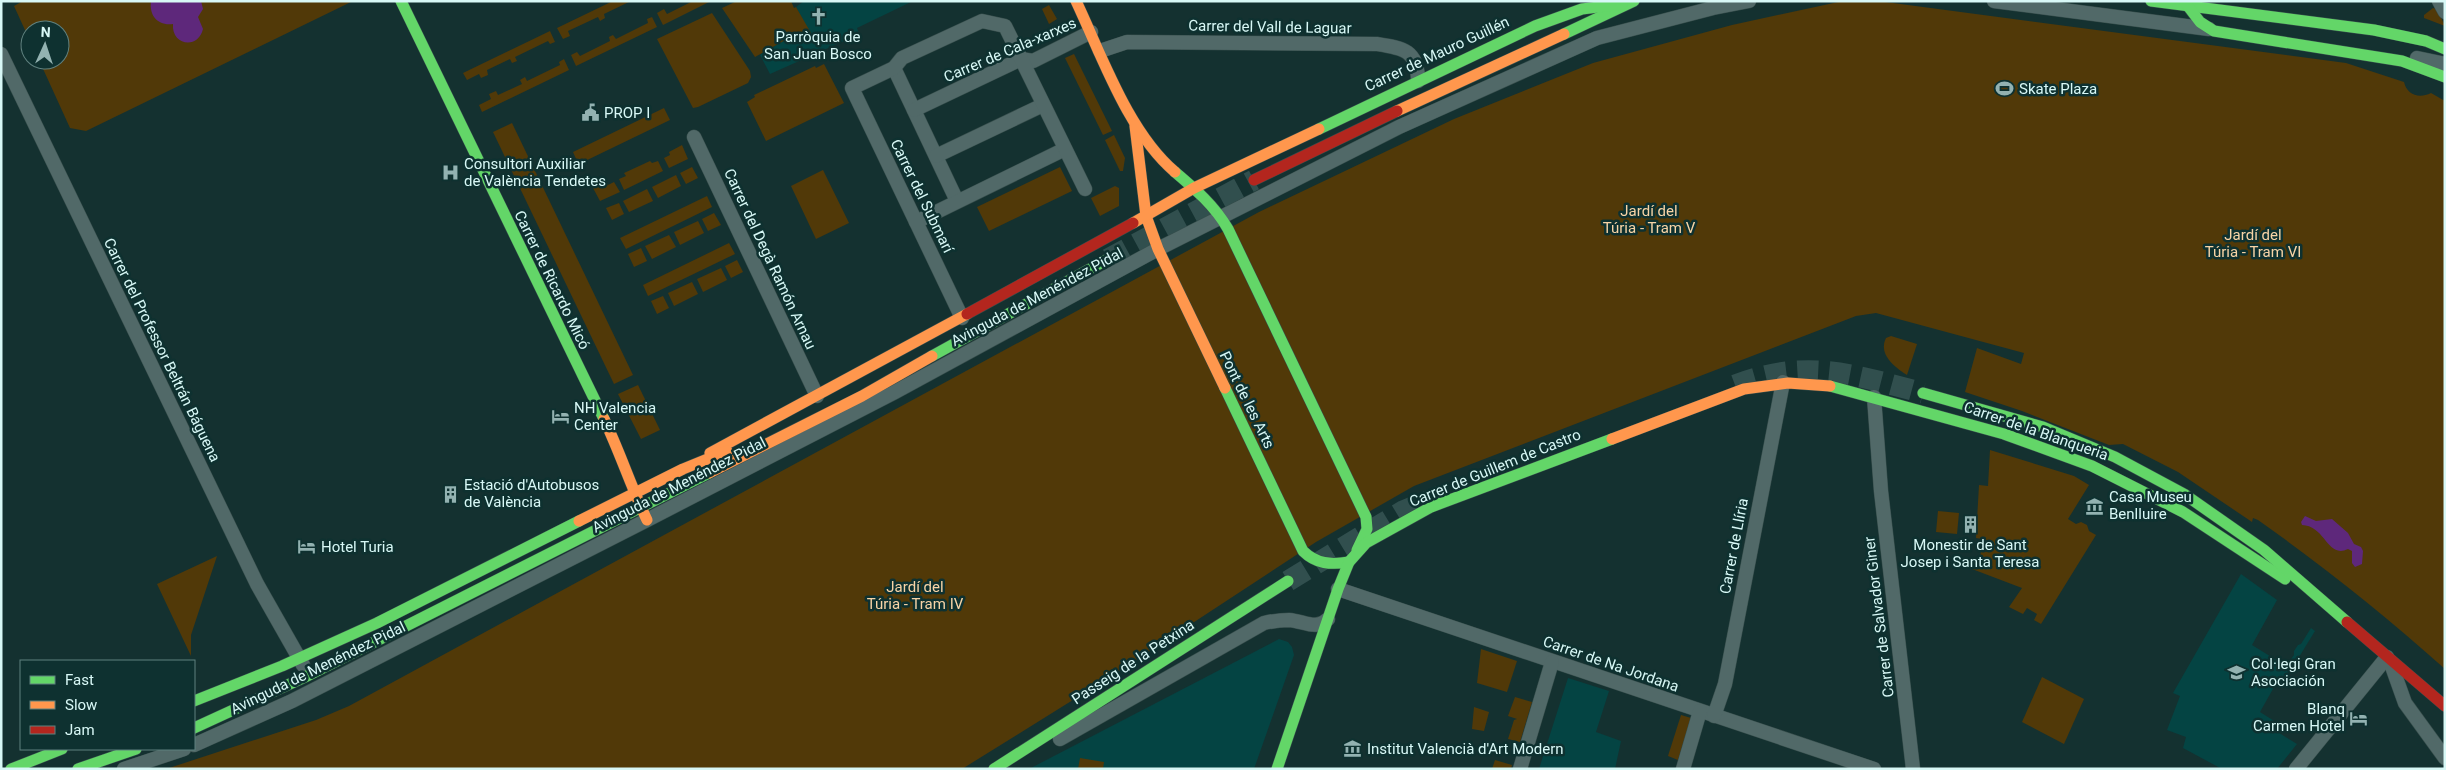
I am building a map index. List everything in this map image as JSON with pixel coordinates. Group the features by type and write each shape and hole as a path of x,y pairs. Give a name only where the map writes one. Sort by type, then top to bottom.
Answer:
{"main road":[{"name":"Carrer de Ricardo Micó","path":"401,1 615,443 644,514"},
{"path":"1076,1 1135,125 1166,164 1194,188 1221,216 1364,513 1367,529 1338,589 1277,769"},
{"path":"1577,1 1593,7"},
{"path":"2151,1 2186,4 2374,30 2426,41 2445,50"},
{"name":"Carrer de Mauro Guillén","path":"1194,188 1535,26 1593,7 1630,3"},
{"name":"Carrer de Mauro Guillén","path":"1254,180 1348,133 1630,3"},
{"path":"2186,4 2200,22 2209,29 2402,61 2445,77"},
{"name":"Pont de les Arts","path":"1135,125 1146,216 1158,249 1303,551 1318,562 1337,564 1352,558"},
{"name":"Avinguda de Menéndez Pidal","path":"195,701 377,623 635,494 756,427 962,318 1194,188"},
{"name":"Avinguda de Menéndez Pidal","path":"195,728 305,677 644,514 862,396 972,333 1108,259"},
{"name":"Avinguda de Menéndez Pidal","path":"682,469 762,436 857,387 972,333"},
{"name":"Carrer de Guillem de Castro","path":"1352,558 1380,534 1430,507 1744,389 1783,382 1830,385 1874,397"},
{"name":"Carrer de la Blanqueria","path":"1923,393 2043,427 2145,472 2184,494 2237,529 2271,556 2388,659 2445,706"},
{"name":"Carrer de la Blanqueria","path":"1874,397 2034,444 2121,478 2196,519 2332,610"},
{"name":"Passeig de la Petxina","path":"994,769 1116,693 1288,581"},
{"path":"11,769 59,750"},
{"path":"78,769 133,750"}],"street":[{"path":"1158,249 1399,127 1550,57 1621,30 1749,1"},
{"path":"1994,1 2209,29"},
{"path":"2439,1 2445,12"},
{"path":"894,68 902,58 982,21 1005,26 1085,189"},
{"name":"Carrer de Cala-xarxes","path":"914,110 1021,59 1033,61 1091,32"},
{"path":"2278,40 2302,39 2361,47 2445,64"},
{"name":"Carrer del Vall de Laguar","path":"1100,51 1128,42 1377,44 1406,50 1414,58 1418,81"},
{"name":"Carrer del Professor Beltrán Báguena","path":"1,54 257,584 300,657"},
{"name":"Carrer del Submarí","path":"957,201 894,68 852,88 962,318"},
{"path":"936,156 1044,105"},
{"name":"Carrer del Degà Ramón Arnau","path":"694,137 816,396"},
{"path":"916,222 1065,149"},
{"name":"Avinguda de Menéndez Pidal","path":"195,745 292,701 644,514 895,392 1158,249"},
{"name":"Carrer de Llíria","path":"1714,716 1725,684 1783,382"},
{"name":"Carrer de Salvador Giner","path":"1874,397 1881,492 1913,769"},
{"name":"Carrer de Na Jordana","path":"1338,589 1700,711 1847,764 1874,769"},
{"name":"Passeig de la Petxina","path":"1002,769 1152,689 1264,623 1277,620 1291,620 1315,626 1322,624 1328,619"},
{"name":"Avinguda de Menéndez Pidal","path":"209,739 296,693 304,683 305,677 300,657"},
{"path":"2296,769 2388,659"},
{"name":"Carrer de la Blanqueria","path":"2388,659 2405,703 2445,758"},
{"path":"1520,769 1552,662"},
{"path":"1683,769 1700,711"},
{"path":"124,769 181,750"},
{"path":"1019,769 1026,756"}],"shaded area":[{"path":"151,1 201,1 203,9 198,17 203,29 200,36 191,42 180,40 176,37 173,24 159,22 153,15"},
{"path":"804,1 913,1 857,28 859,33 853,37 770,74 760,55 789,37 810,34 796,7"},
{"path":"2305,516 2316,521 2332,519 2348,533 2354,544 2361,547 2363,551 2362,564 2355,567 2352,563 2352,551 2348,549 2335,550 2316,531 2302,525 2301,522"},
{"name":"Col·legi Gran Asociación","path":"2241,574 2277,600 2252,645 2286,666 2294,655 2294,651 2311,628 2315,631 2283,683 2278,680 2260,712 2279,724 2276,731 2297,744 2277,769 2222,769 2183,748 2186,737 2167,730 2180,696 2173,693"},
{"path":"1279,639 1288,642 1292,647 1294,655 1254,769 1029,769"},
{"path":"1568,678 1609,691 1596,732 1621,741 1615,769 1539,769"}],"green space":[{"path":"23,1 353,1 86,131 70,128 44,70 70,70 70,20 20,20 14,6"},
{"path":"613,1 631,1 604,14 605,18 600,21 598,17 568,31 570,36 563,39 557,28"},
{"path":"693,1 711,1 663,25 657,13 664,9 667,14"},
{"path":"737,1 791,1 811,33 790,40 789,38 755,57 722,8"},
{"path":"1843,1 1878,1 2346,63 2404,82 2408,90 2414,95 2422,96 2431,93 2445,101 2445,669 2377,611 2282,537 2258,520 2253,518 2252,522 2178,472 2123,444 2109,445 2022,411 1965,392 1977,348 2021,364 2024,353 1876,313 1856,316 1414,486 1316,542 1121,670 962,769 166,769 316,720 349,706 1259,212 1454,119 1593,63 1732,25"},
{"path":"1049,5 1057,19 1049,24 1042,9"},
{"path":"2433,8 2437,9 2445,26 2424,18 2424,15"},
{"path":"712,13 750,71 751,77 748,83 693,108 657,39"},
{"path":"652,17 657,27 576,66 571,55 577,52 580,56 610,41 609,37 613,35 616,39 648,23 647,19"},
{"path":"550,31 555,42 550,44 548,41 515,57 517,61 512,63 510,59 487,70 488,75 481,78 479,74 467,80 463,73"},
{"path":"1074,54 1112,131 1103,135 1065,58"},
{"path":"564,59 569,70 482,112 479,105 491,99 489,94 496,91 498,95 522,84 520,80 525,77 527,81 560,65 559,62"},
{"path":"824,64 844,103 766,141 747,102 755,97 754,95 815,66 816,68"},
{"path":"664,108 670,120 581,163 580,159 577,161 573,152"},
{"path":"512,123 633,375 614,384 493,132"},
{"path":"1114,135 1125,158 1123,171 1120,171 1105,140"},
{"path":"682,145 688,159 669,168 664,158 670,155 669,152"},
{"path":"650,161 652,163 658,161 663,171 624,190 619,179 626,176 624,173"},
{"path":"692,167 698,178 686,184 680,173"},
{"path":"1060,167 1072,191 989,231 977,207"},
{"path":"823,170 849,223 816,239 791,186"},
{"path":"676,175 681,186 658,198 652,187"},
{"path":"607,182 608,185 614,182 620,192 600,201 593,188"},
{"path":"1115,186 1119,188 1119,206 1100,216 1091,198"},
{"path":"647,189 653,201 629,212 623,201"},
{"path":"707,196 712,207 626,249 620,238"},
{"path":"619,203 624,214 612,220 606,208"},
{"path":"714,213 721,225 708,231 702,219"},
{"path":"698,221 704,233 680,245 674,232"},
{"path":"669,235 676,247 652,259 645,246"},
{"path":"729,243 735,254 648,296 643,285"},
{"path":"641,248 647,261 634,267 628,254"},
{"path":"737,260 743,272 731,278 725,266"},
{"path":"721,268 727,280 703,292 697,279"},
{"path":"692,282 698,294 674,306 668,293"},
{"path":"663,296 669,308 657,314 651,301"},
{"path":"1891,336 1917,344 1907,375 1897,368 1886,355 1884,344 1886,338"},
{"path":"638,385 660,430 641,439 618,394"},
{"path":"1990,450 2074,476 2089,485 2068,519 2076,524 2081,522 2087,525 2089,531 2096,535 2041,624 2034,620 2037,614 2027,608 2023,614 2009,607 2022,588 1972,569 1979,569 1982,539 1976,538 1979,485 1988,486"},
{"path":"1938,511 1959,513 1957,534 1936,532"},
{"path":"217,556 191,635 191,656 157,584"},
{"path":"1481,649 1517,661 1507,692 1477,683"},
{"path":"2042,677 2084,699 2064,744 2022,722"},
{"path":"1515,697 1532,702 1520,742 1508,739 1514,720 1517,719 1508,716"},
{"path":"1474,707 1489,712 1484,731 1472,729"},
{"path":"1681,715 1691,718 1678,760 1668,756"},
{"path":"1080,758 1104,762 1103,769 1078,769"},
{"path":"1495,760 1512,765 1511,769 1492,769"}],"tunnel":[{"path":"1108,259 1254,180"},
{"path":"1735,385 1785,372 1807,371 1851,375 1923,393"},
{"path":"1288,581 1403,511 1440,496"}],"traffic: fast":[{"path":"401,1 604,419"},
{"path":"1564,34 1634,1"},
{"path":"2151,1 2374,30 2426,41 2445,49"},
{"path":"2184,1 2200,22 2214,31 2402,61 2445,77"},
{"path":"1319,129 1535,26 1582,9 1622,4"},
{"path":"1175,172 1211,205 1228,229 1366,517 1367,529 1357,550"},
{"path":"932,356 1108,259"},
{"path":"1830,386 2004,434 2092,466 2183,512 2285,579"},
{"path":"1225,388 1303,551 1319,561 1349,562"},
{"path":"1923,393 2043,427 2115,457 2184,494 2264,550 2347,622"},
{"path":"1277,769 1338,589 1349,562 1366,543 1431,507 1612,439"},
{"path":"195,728 305,677 709,473"},
{"path":"195,701 282,666 377,623 579,521"},
{"path":"994,769 1288,581"},
{"path":"11,769 59,750"},
{"path":"78,769 133,750"}],"traffic: slow":[{"path":"1076,1 1106,69 1130,115 1143,136 1175,172"},
{"path":"1397,111 1564,34"},
{"path":"1135,126 1146,216 1158,249 1225,388"},
{"path":"1133,223 1194,188 1319,129"},
{"path":"710,453 967,314"},
{"path":"709,473 862,396 932,356"},
{"path":"1612,439 1744,389 1788,383 1830,386"},
{"path":"604,419 647,520"},
{"path":"579,521 683,469 727,451"}],"traffic: jam":[{"path":"1254,180 1397,111"},
{"path":"967,314 1133,223"},
{"path":"2347,622 2445,706"}],"place":[{"name":"Parròquia de San Juan Bosco","path":"818,16"},
{"name":"Skate Plaza","path":"2005,89"},
{"name":"PROP I","path":"590,113"},
{"name":"Consultori Auxiliar de València Tendetes","path":"450,173"},
{"name":"NH Valencia Center","path":"560,417"},
{"name":"Estació d'Autobusos de València","path":"450,494"},
{"name":"Casa Museu Benlluire","path":"2095,506"},
{"name":"Monestir de Sant Josep i Santa Teresa","path":"1970,524"},
{"name":"Hotel Turia","path":"307,547"},
{"name":"Col·legi Gran Asociación","path":"2237,673"},
{"name":"Blanq Carmen Hotel","path":"2359,718"},
{"name":"Institut Valencià d'Art Modern","path":"1353,749"}],"park label":[{"name":"Jardí del Túria - Tram V","path":"1649,220"},
{"name":"Jardí del Túria - Tram VI","path":"2253,244"},
{"name":"Jardí del Túria - Tram IV","path":"915,596"}]}
